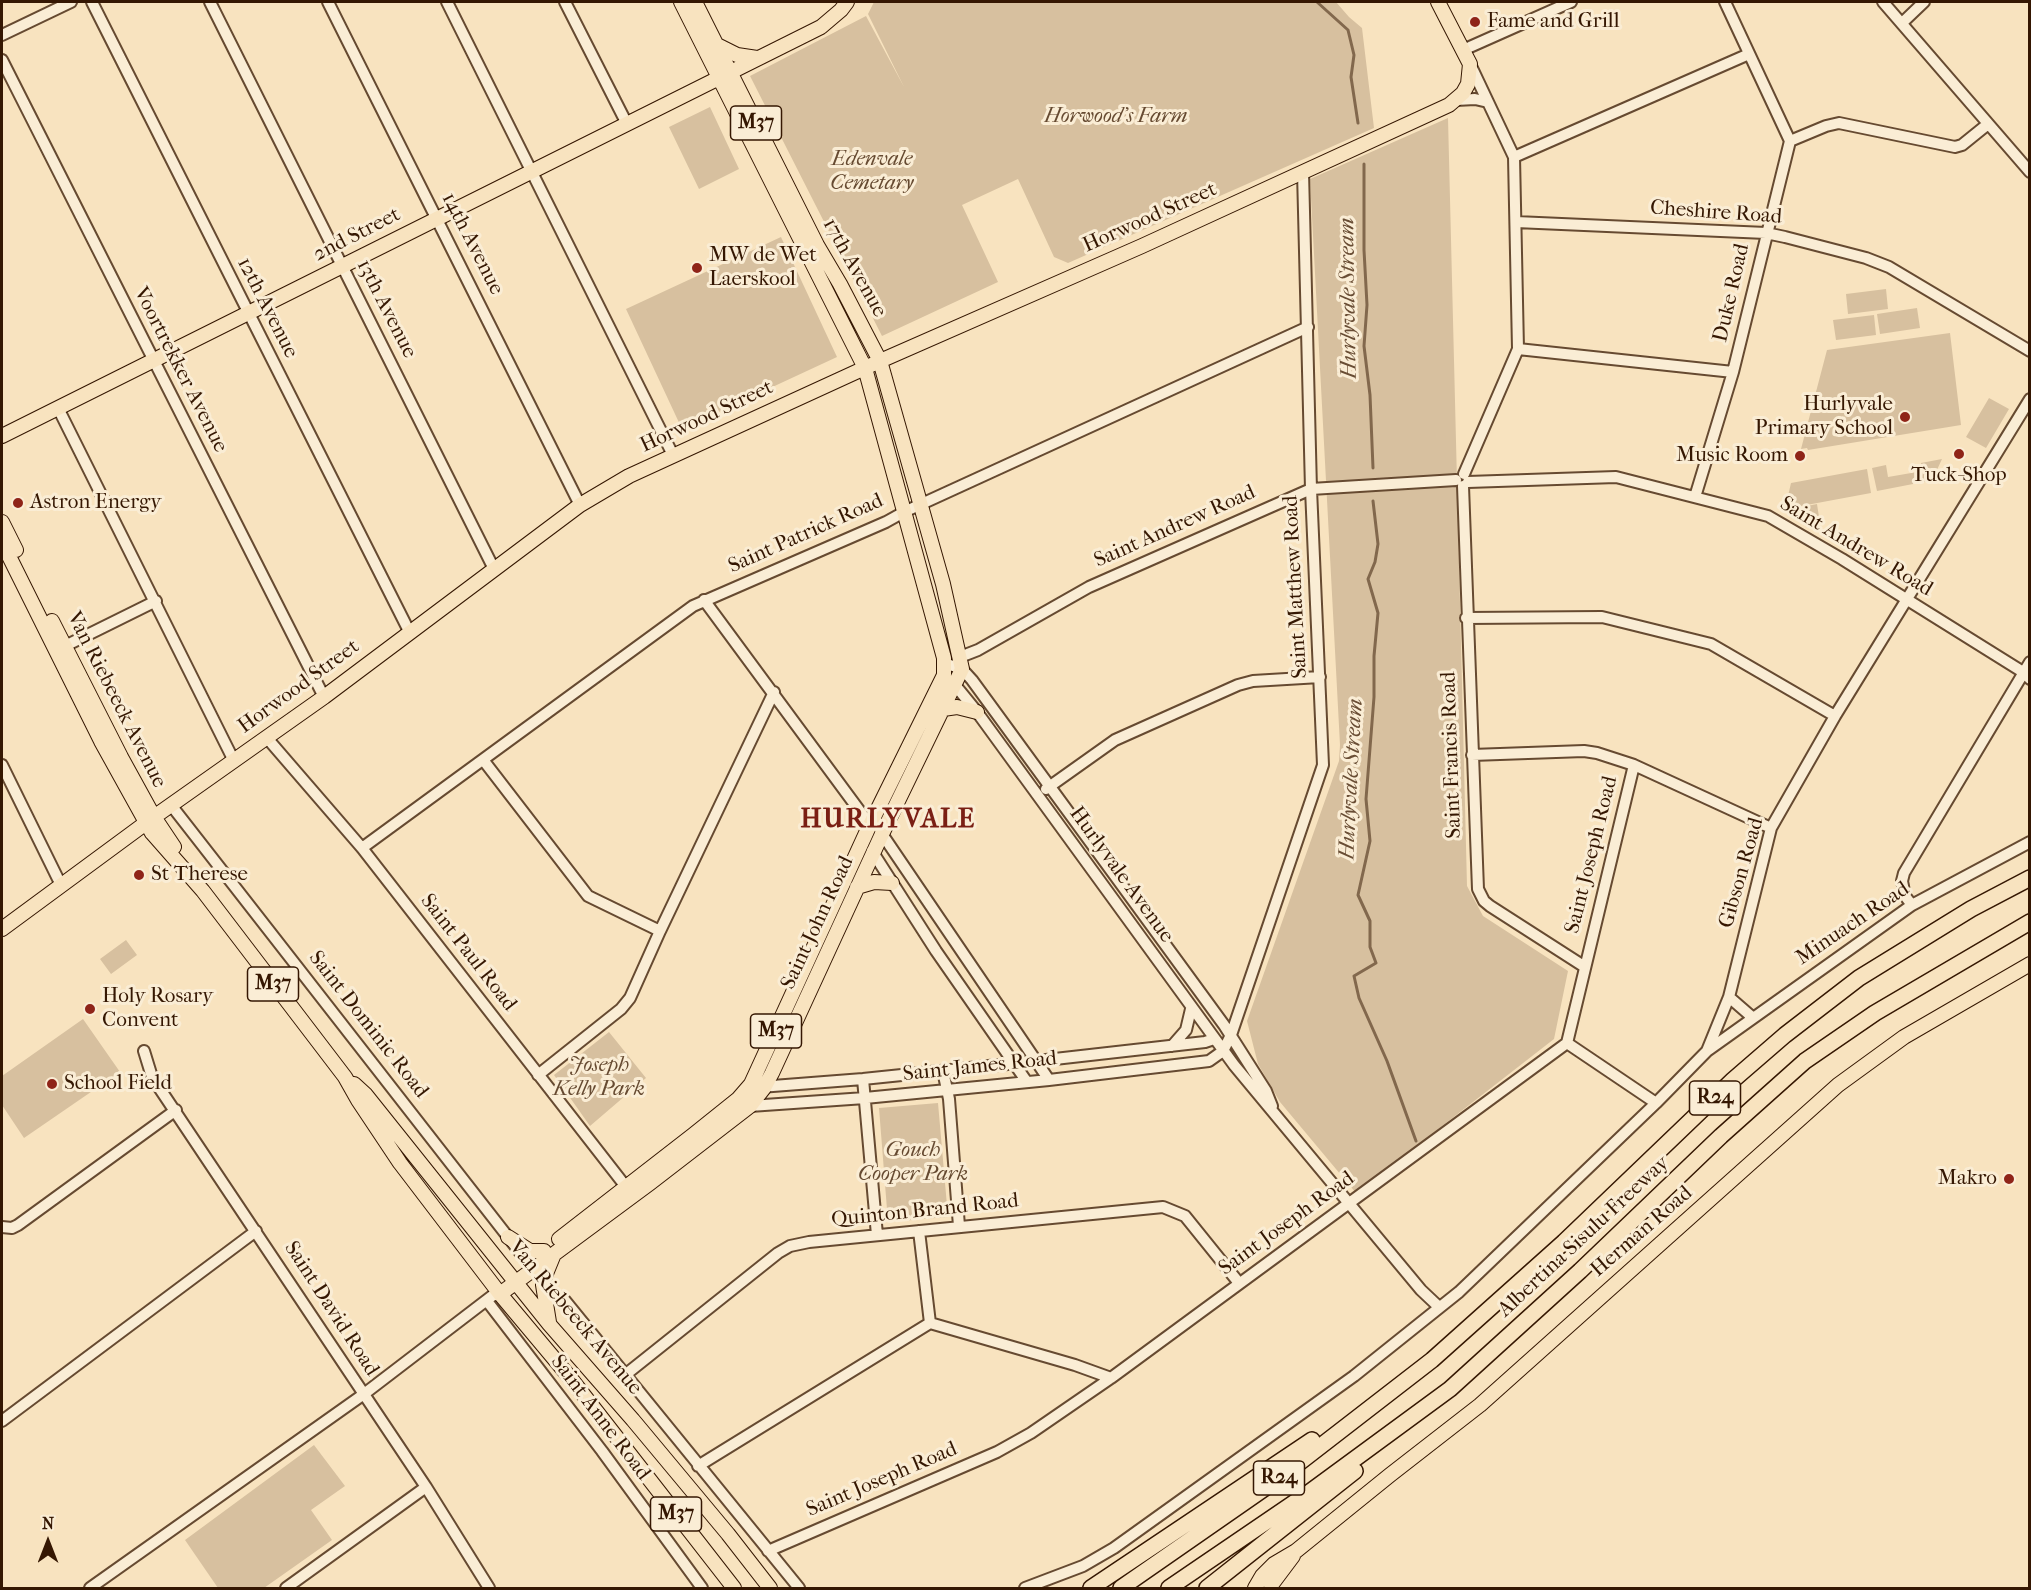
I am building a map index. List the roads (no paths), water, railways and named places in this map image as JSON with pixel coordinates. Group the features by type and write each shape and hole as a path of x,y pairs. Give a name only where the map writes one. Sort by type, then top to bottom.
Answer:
{"highway":[{"name":"Albertina Sisulu Freeway","path":"1432,1360 1564,1242 1733,1080 1785,1035 1859,978 1971,909 2030,878"},
{"name":"Albertina Sisulu Freeway","path":"1169,1588 1307,1494 1450,1389 1805,1061 1875,1013 2030,922"},
{"path":"1091,1588 1432,1360"},
{"name":"R24","path":"1121,1588 1282,1476 1432,1360"},
{"path":"1207,1588 1408,1428 1450,1389"}],"main road":[{"name":"17th Avenue","path":"681,2 725,75 880,361"},
{"name":"17th Avenue","path":"695,2 717,45 725,75 865,368"},
{"name":"2nd Street","path":"2,436 821,27 847,2"},
{"path":"1438,2 1470,63 1468,84 1456,100"},
{"path":"717,45 737,56 758,58"},
{"name":"Horwood Street","path":"2,929 150,820 324,697 580,505 629,476 673,454 1132,250 1456,100"},
{"name":"Hurlyvale Avenue","path":"880,361 943,584 961,663"},
{"name":"M37","path":"865,368 949,684"},
{"name":"Van Riebeeck Avenue","path":"2,522 60,648"},
{"name":"Van Riebeeck Avenue","path":"2,542 150,820 345,1077 400,1163 494,1295 618,1439 734,1588"},
{"path":"936,631 937,706 957,707 977,712"},
{"name":"Saint John Road","path":"757,1086 870,824 961,663"},
{"name":"Saint John Road","path":"494,1295 744,1102 772,1073 882,834 937,706"},
{"path":"857,887 874,882 892,883"},
{"name":"Herman Road","path":"1255,1588 1262,1576 1274,1564 1296,1551 1480,1406 1838,1085 1904,1037 2030,964"},
{"name":"Van Riebeeck Avenue","path":"345,1077 366,1095 549,1324 655,1446 770,1588"},
{"path":"508,1237 530,1251 549,1252 543,1280 549,1324"},
{"name":"Herman Road","path":"1271,1588 1296,1551"},
{"path":"1282,1570 1282,1588"}],"street":[{"path":"2,36 71,2"},
{"name":"12th Avenue","path":"92,2 409,631"},
{"name":"13th Avenue","path":"210,2 494,569"},
{"name":"14th Avenue","path":"328,2 580,505"},
{"path":"447,2 673,454"},
{"path":"565,2 627,124"},
{"path":"1464,50 1571,2"},
{"path":"1725,2 1790,141 1839,123 1955,147 1962,145 1988,124"},
{"path":"1883,2 2030,172"},
{"path":"1902,23 1924,2"},
{"path":"1514,157 1749,54"},
{"name":"Voortrekker Avenue","path":"2,60 324,697"},
{"path":"1462,480 1518,349 1514,157 1470,63"},
{"path":"1456,100 1475,99 1488,102"},
{"name":"Duke Road","path":"1695,497 1733,372 1790,141"},
{"name":"Saint Matthew Road","path":"1223,1051 1231,1035 1320,777 1323,752 1311,489 1303,172"},
{"name":"Cheshire Road","path":"1516,222 1766,233 1879,262 2030,351"},
{"name":"Saint Patrick Road","path":"362,848 484,761 683,612 704,600 886,522 1308,327"},
{"path":"1518,349 1733,372"},
{"name":"Gibson Road","path":"1025,1588 1083,1566 1114,1548 1354,1376 1459,1292 1707,1051 1729,997 1771,828 1835,716 2030,399"},
{"path":"58,408 234,761"},
{"name":"Saint Andrew Road","path":"961,663 978,650 1089,587 1311,489 1462,480 1611,477 1774,518 2027,671"},
{"name":"Saint Francis Road","path":"1462,480 1477,880 1480,895 1490,906 1585,967"},
{"path":"704,600 870,824 882,834 1049,1080"},
{"path":"60,648 156,601"},
{"path":"1466,618 1602,616 1711,644 1835,716"},
{"path":"945,663 961,663"},
{"name":"Hurlyvale Avenue","path":"961,663 1231,1035 1266,1091 1276,1114"},
{"path":"1912,905 1905,896 1902,880 1904,873 2027,671"},
{"path":"1038,795 1115,740 1238,685 1253,681 1320,677"},
{"name":"Hurlyvale Avenue","path":"949,684 977,712 1191,1009 1258,1096 1276,1114 1421,1290 1439,1307"},
{"path":"538,1075 628,1002 774,692"},
{"name":"Saint Paul Road","path":"267,738 362,848 629,1191"},
{"path":"1472,755 1584,751 1603,754 1634,765 1771,828"},
{"path":"484,761 588,897 660,931"},
{"path":"2,765 61,885"},
{"name":"Saint Joseph Road","path":"768,1551 1012,1445 1111,1378 1567,1043 1634,765"},
{"name":"Saint Dominic Road","path":"171,805 531,1266"},
{"path":"870,824 872,854 1027,1082"},
{"name":"Minuach Road","path":"1707,1051 1912,905 2030,842"},
{"path":"936,951 954,939"},
{"name":"Saint Matthew Road","path":"1214,1039 1247,988"},
{"path":"1729,997 1752,1017"},
{"path":"1172,1046 1186,1030 1191,1009"},
{"name":"Saint James Road","path":"757,1086 863,1079 1014,1064 1214,1039"},
{"path":"1567,1043 1656,1103"},
{"name":"Saint David Road","path":"144,1051 152,1077 426,1487 487,1585"},
{"name":"Saint James Road","path":"744,1102 865,1098 1049,1080 1209,1061 1223,1051"},
{"path":"1209,1061 1234,1065"},
{"path":"943,1071 949,1099 959,1226"},
{"path":"863,1079 877,1235"},
{"path":"2,1227 12,1228 18,1225 176,1110"},
{"name":"Quinton Brand Road","path":"625,1376 784,1249 809,1242 1163,1207 1185,1216 1239,1283"},
{"path":"2,1421 256,1231"},
{"path":"919,1232 930,1323"},
{"path":"90,1588 364,1395 494,1295"},
{"name":"Saint Anne Road","path":"494,1295 602,1451 702,1588"},
{"path":"562,1297 799,1588"},
{"path":"698,1466 930,1323 1075,1365 1111,1378"},
{"path":"602,1451 618,1439"},
{"path":"286,1588 426,1487"},
{"path":"475,1588 487,1585"}],"waterway":[{"path":"1317,2 1348,30 1354,55 1351,77 1358,123"},
{"name":"Hurlyvale Stream","path":"1364,164 1364,250 1367,305 1364,346 1370,395 1373,468"},
{"name":"Hurlyvale Stream","path":"1373,501 1378,544 1375,562 1368,579 1378,613 1366,799 1370,841 1358,895 1370,921 1370,947 1376,963 1354,976 1359,998 1387,1061 1416,1141"}],"place":[{"name":"Fame and Grill","path":"1475,22"},
{"name":"MW de Wet Laerskool","path":"697,268"},
{"name":"Hurlyvale Primary School","path":"1905,417"},
{"name":"Tuck-Shop","path":"1959,454"},
{"name":"Music Room","path":"1800,456"},
{"name":"Astron Energy","path":"18,503"},
{"name":"St Therese","path":"139,875"},
{"name":"Holy Rosary Convent","path":"90,1009"},
{"name":"School Field","path":"52,1084"},
{"name":"Makro","path":"2009,1179"}],"district":[{"name":"HURLYVALE","path":"888,820"}],"park label":[{"name":"Horwood's Farm","path":"1116,117"},
{"name":"Edenvale Cemetary","path":"872,172"},
{"name":"Joseph Kelly Park","path":"599,1078"},
{"name":"Gouch Cooper Park","path":"913,1163"}]}
